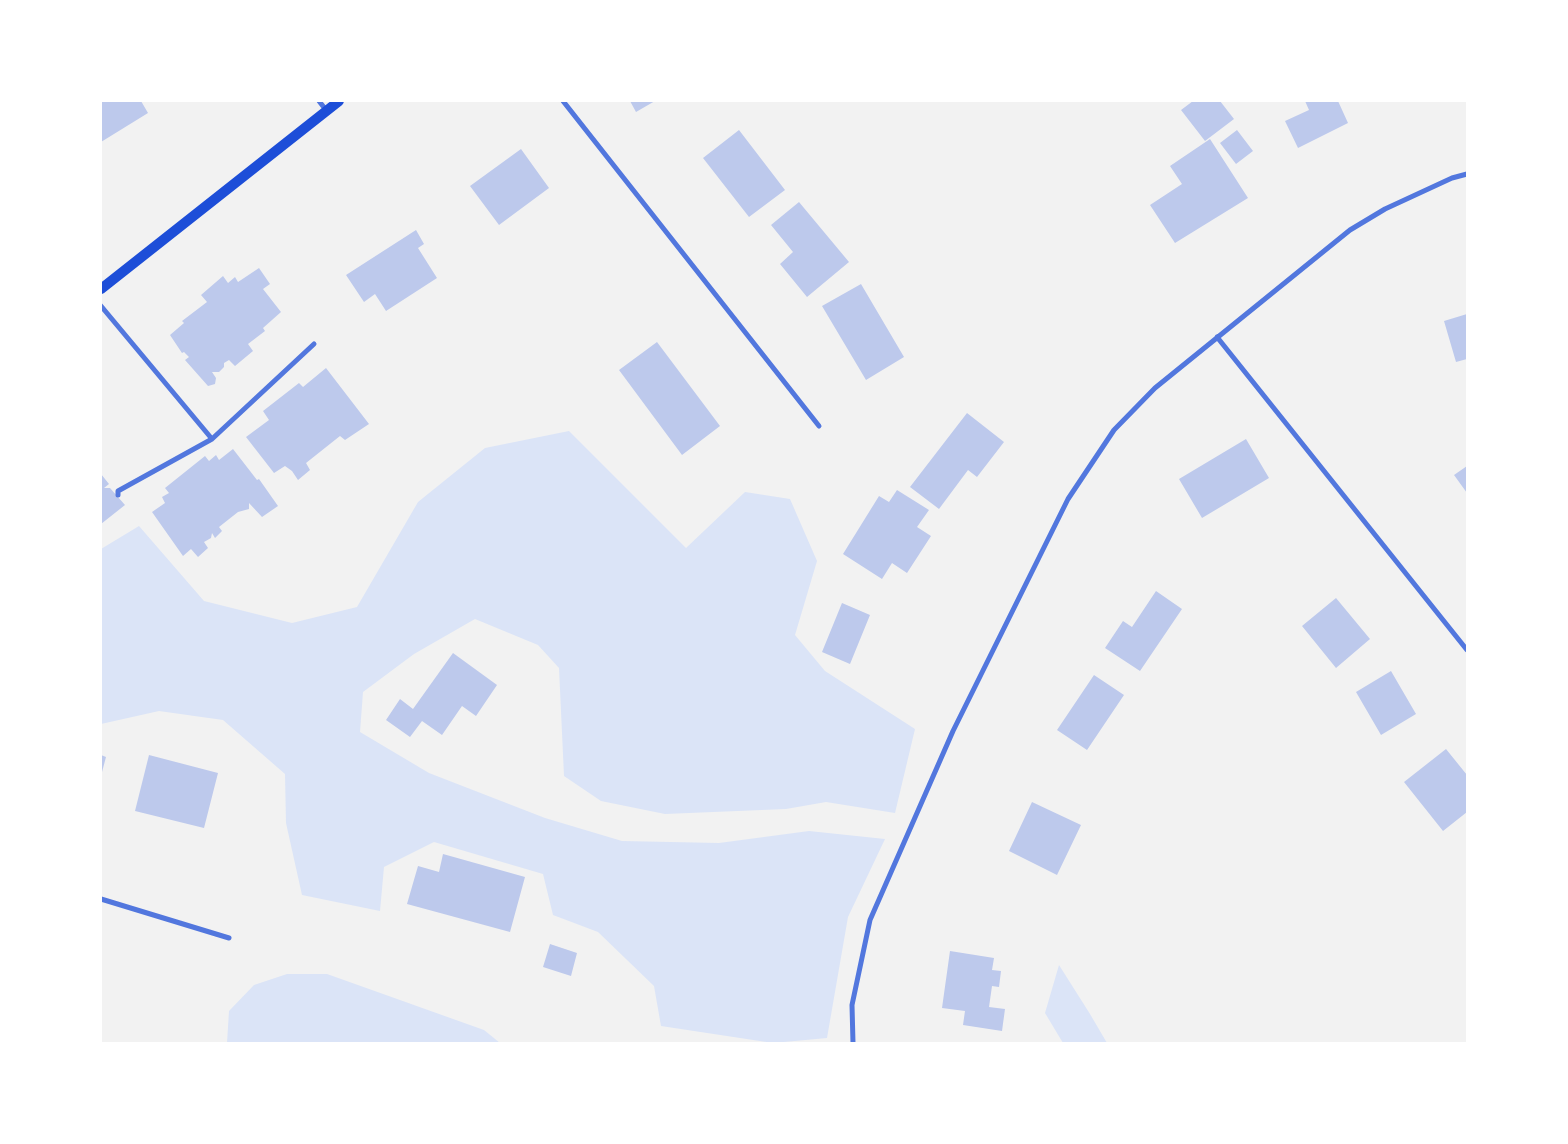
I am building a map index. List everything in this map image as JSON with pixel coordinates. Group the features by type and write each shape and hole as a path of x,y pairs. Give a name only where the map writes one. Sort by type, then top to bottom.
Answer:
{"main road":[{"path":"101,289 339,101"}],"street":[{"path":"319,101 327,111"},
{"path":"563,101 819,426"},
{"path":"853,1043 852,1005 870,920 953,731 1068,498 1114,430 1155,388 1350,230 1385,209 1452,178 1467,174"},
{"path":"101,306 212,438"},
{"path":"1217,337 1467,650"},
{"path":"118,496 118,491 212,438 314,344"},
{"path":"101,899 229,938"}],"shaded area":[{"path":"569,431 686,548 745,492 790,499 817,561 795,635 825,671 915,729 895,813 826,802 786,809 665,814 601,801 564,776 559,668 538,645 475,619 414,654 363,692 360,732 429,773 545,818 622,841 719,843 809,831 885,839 848,917 827,1038 773,1043 661,1026 654,986 598,932 553,915 543,874 434,842 384,867 380,911 302,895 286,823 285,774 223,720 159,711 101,724 101,549 139,526 204,601 292,623 357,607 418,502 485,448"},
{"path":"1059,965 1107,1043 1063,1043 1045,1013"},
{"path":"287,974 327,974 484,1030 500,1043 227,1043 229,1011 254,985"}],"building":[{"path":"101,101 141,101 148,113 101,142"},
{"path":"630,101 655,101 636,112"},
{"path":"1193,101 1220,101 1234,119 1205,141 1181,110"},
{"path":"1305,101 1338,101 1348,123 1298,148 1285,121 1309,110"},
{"path":"739,130 785,190 749,217 703,158"},
{"path":"1237,130 1253,151 1236,164 1220,143"},
{"path":"1210,139 1248,198 1175,243 1150,205 1182,184 1170,166"},
{"path":"521,149 549,188 499,225 470,186"},
{"path":"799,202 849,262 807,297 780,264 793,252 771,225"},
{"path":"416,230 424,244 418,248 437,278 386,311 375,294 364,302 346,275"},
{"path":"259,268 270,284 263,289 281,312 263,328 265,331 248,344 253,351 235,366 229,360 224,363 224,367 219,372 212,372 216,378 215,384 208,386 185,360 189,357 184,352 182,353 170,335 184,323 182,321 207,302 201,295 223,276 228,283 235,277 238,282"},
{"path":"861,284 904,357 866,380 822,306"},
{"path":"1467,314 1467,359 1456,362 1444,321"},
{"path":"657,342 720,426 682,455 619,370"},
{"path":"326,368 369,424 345,440 340,436 306,463 310,470 298,480 292,471 285,466 274,473 246,437 269,420 263,411 299,383 303,387"},
{"path":"967,413 1004,442 977,477 968,470 939,509 910,487"},
{"path":"1246,439 1269,478 1202,518 1179,479"},
{"path":"233,449 257,480 259,479 278,506 262,517 249,503 249,509 238,512 219,527 222,531 215,538 212,533 211,538 204,542 208,548 198,557 191,549 183,556 152,512 165,503 162,497 169,493 165,488 205,456 209,461 216,455 219,460"},
{"path":"1467,466 1467,493 1454,475"},
{"path":"101,474 109,484 104,488 110,488 125,505 101,524"},
{"path":"897,490 929,510 917,527 931,536 907,573 892,563 882,579 843,554 879,496 889,502"},
{"path":"1156,591 1182,609 1140,671 1105,648 1123,621 1132,627"},
{"path":"1336,598 1370,639 1336,668 1302,626"},
{"path":"842,603 870,615 850,664 822,652"},
{"path":"453,653 497,685 476,716 462,706 442,735 422,721 410,737 386,720 400,699 413,709"},
{"path":"1391,671 1416,714 1381,735 1356,692"},
{"path":"1094,675 1124,695 1087,750 1057,730"},
{"path":"1446,749 1467,775 1467,812 1443,831 1404,782"},
{"path":"101,755 106,757 102,772 101,772"},
{"path":"149,755 218,773 204,828 135,811"},
{"path":"1032,802 1081,825 1057,875 1009,851"},
{"path":"443,854 525,877 510,932 407,904 418,866 439,872"},
{"path":"550,944 577,953 571,976 543,967"},
{"path":"950,951 994,958 992,970 1001,971 999,987 992,986 989,1007 1005,1009 1002,1031 963,1025 965,1011 942,1008"}]}
